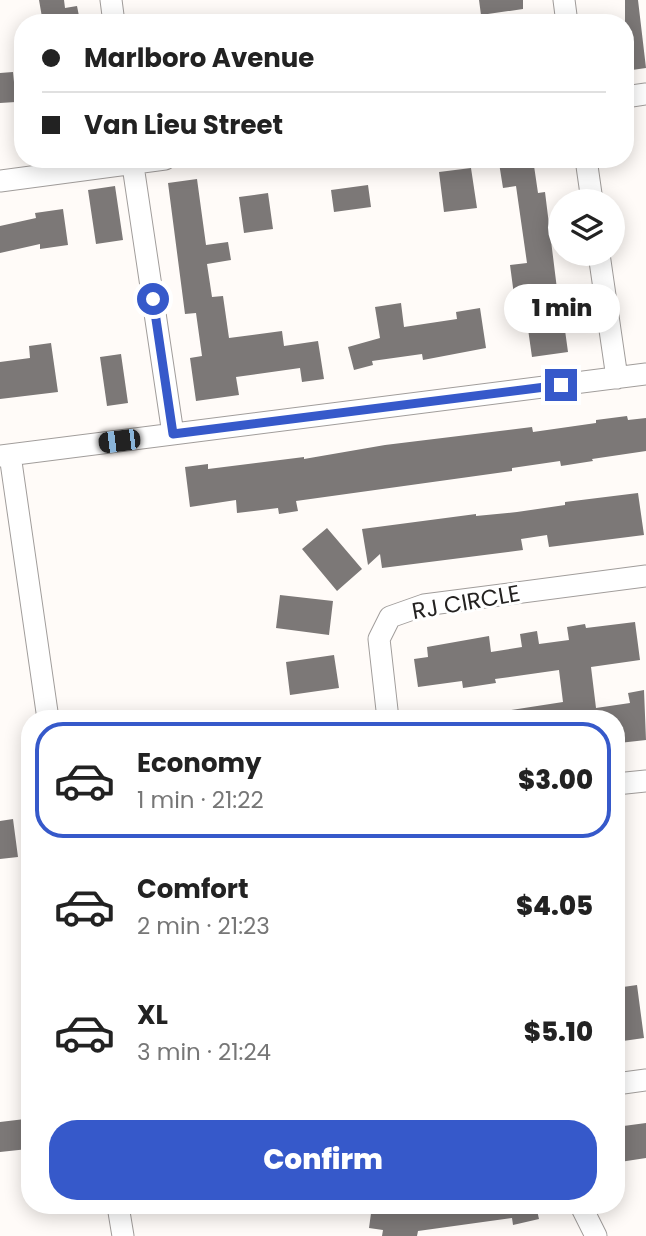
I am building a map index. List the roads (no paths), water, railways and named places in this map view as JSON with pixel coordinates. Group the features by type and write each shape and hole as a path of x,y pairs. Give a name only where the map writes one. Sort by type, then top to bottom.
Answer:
{"street":[{"path":"0,181 86,168"},
{"path":"134,168 173,434"},
{"path":"587,168 590,189"},
{"path":"601,266 617,378"},
{"path":"47,710 5,456 646,374"},
{"name":"RJ CIRCLE","path":"387,710 379,639 390,617 424,605 646,576"},
{"path":"625,784 646,781"},
{"path":"625,1083 646,1080"},
{"path":"119,1214 123,1236"},
{"path":"585,1214 596,1236"}]}
